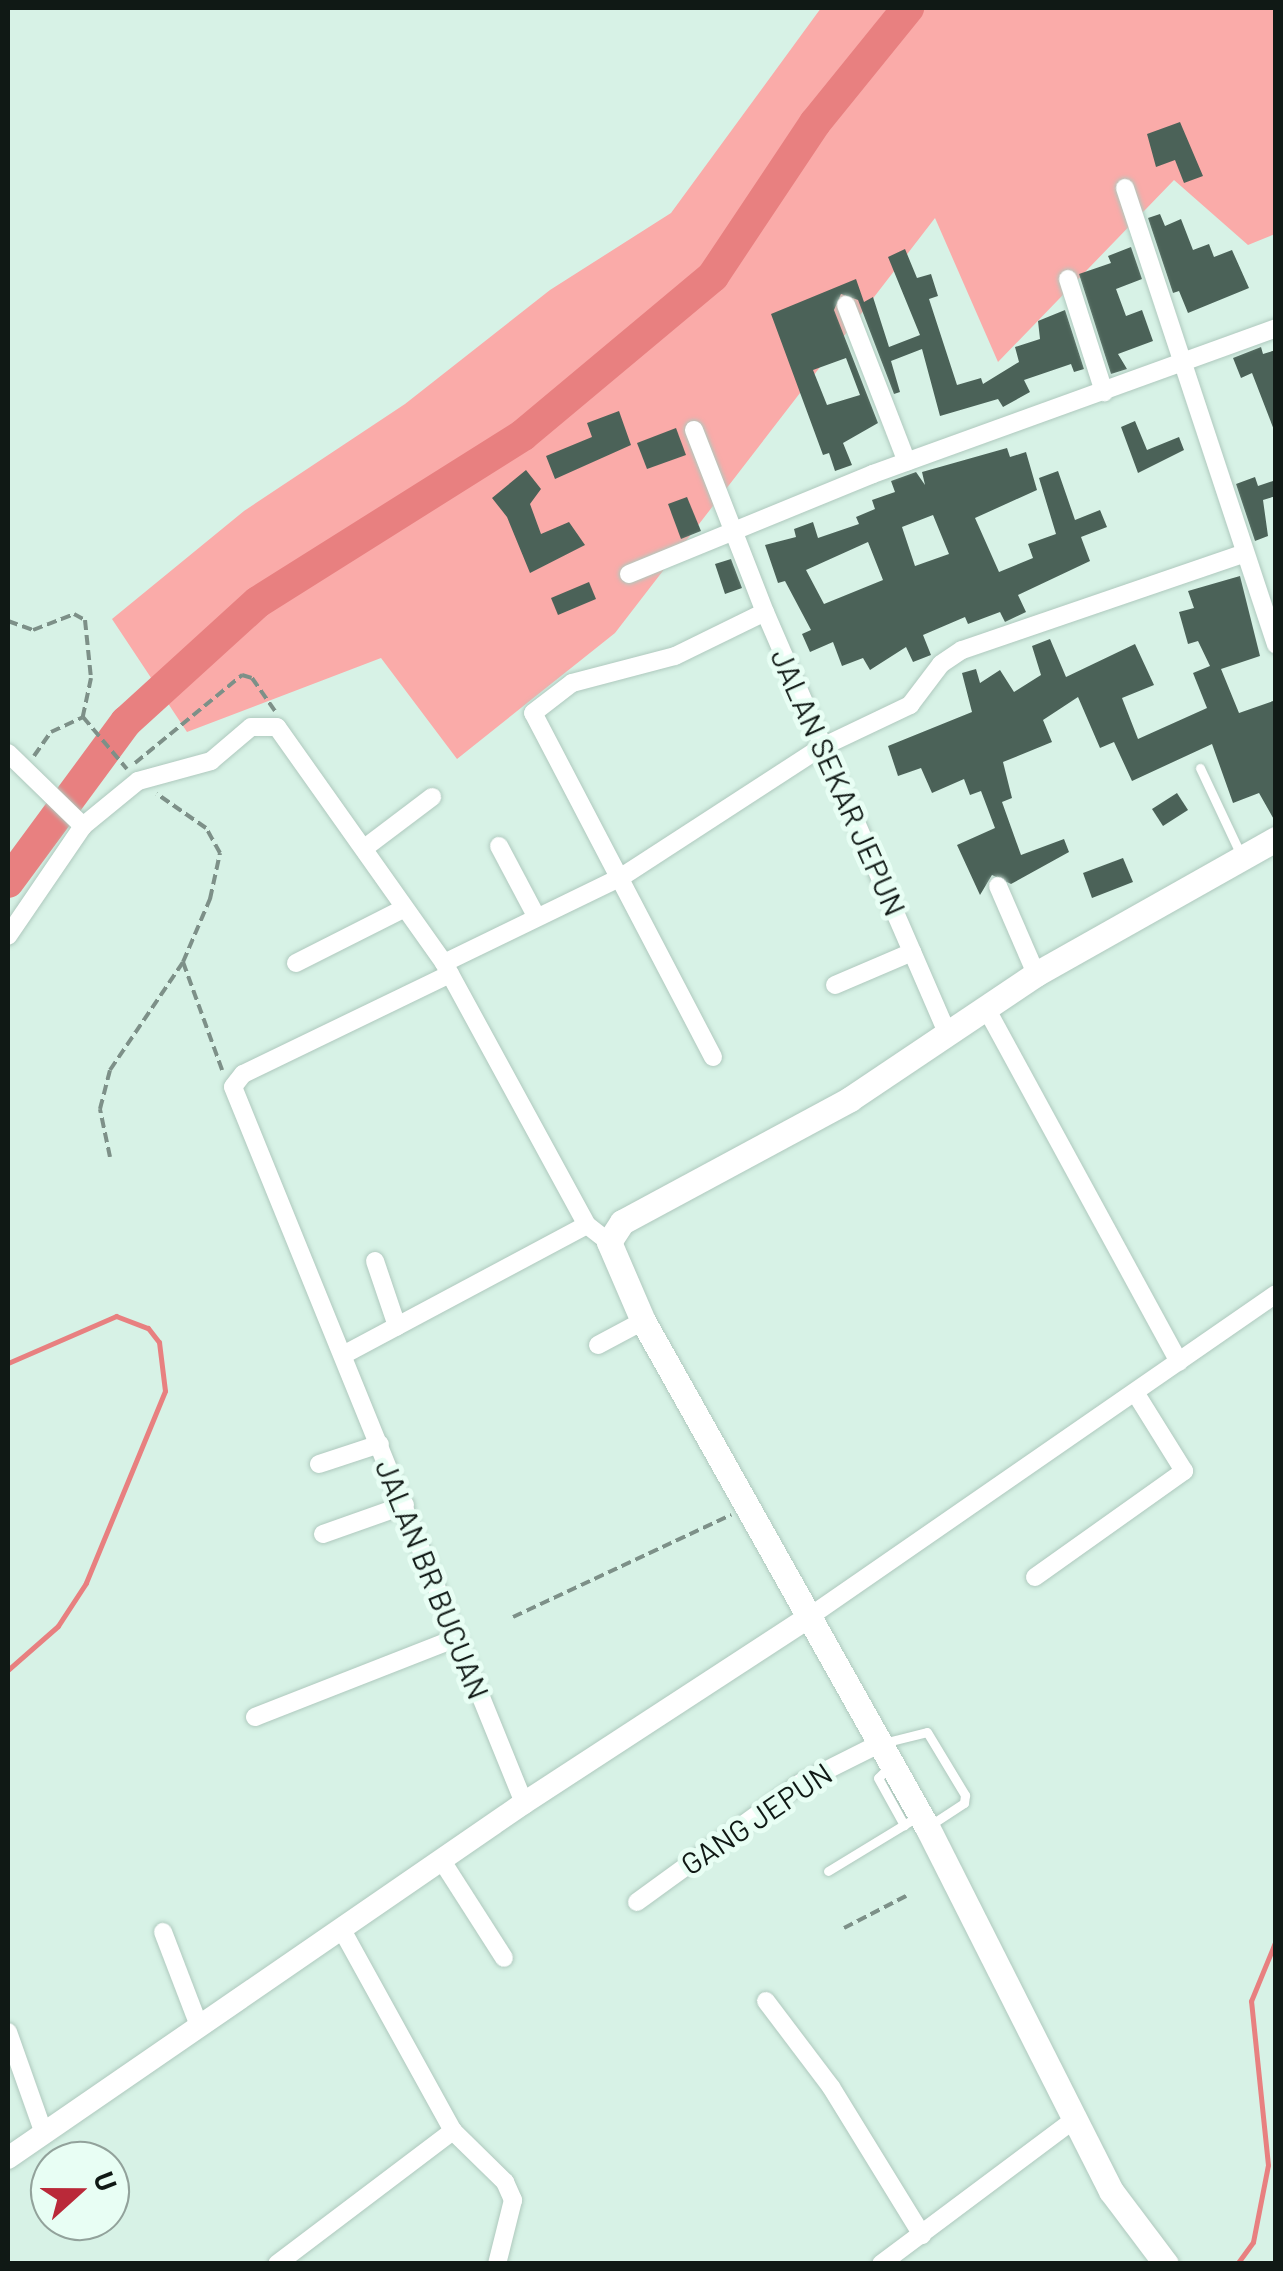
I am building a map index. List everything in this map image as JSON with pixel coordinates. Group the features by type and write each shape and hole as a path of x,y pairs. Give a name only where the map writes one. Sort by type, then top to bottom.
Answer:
{"main road":[{"path":"1166,2264 1111,2191 917,1822 886,1754 643,1321 608,1242 622,1222 850,1099 1036,974 1276,839"}],"street":[{"path":"1126,188 1179,364 1276,645"},
{"path":"1068,280 1104,392"},
{"path":"846,304 906,462"},
{"path":"628,574 906,462 1276,328"},
{"name":"JALAN SEKAR JEPUN","path":"694,430 736,528 764,612 948,1034"},
{"path":"233,1086 243,1074 447,968 536,916 622,876 822,747 910,705 941,664 962,650 1243,554"},
{"path":"712,1058 535,710 572,684 675,656 764,612"},
{"path":"8,936 80,823 138,780 211,760 251,728 278,727 447,968 587,1225 608,1242"},
{"path":"8,752 80,823"},
{"path":"366,848 432,797"},
{"path":"500,846 536,916"},
{"path":"998,886 1036,974"},
{"path":"296,963 402,909"},
{"path":"835,985 912,952"},
{"path":"986,1008 1179,1362"},
{"name":"JALAN BR BUCUAN","path":"233,1086 406,1505 454,1639 524,1803"},
{"path":"345,1354 587,1225"},
{"path":"374,1262 397,1326"},
{"path":"8,2158 524,1803 809,1617 1276,1294"},
{"path":"598,1345 643,1321"},
{"path":"1035,1578 1181,1476 1180,1460 1136,1394"},
{"path":"319,1464 380,1444"},
{"path":"322,1534 406,1505"},
{"path":"255,1717 454,1639"},
{"name":"GANG JEPUN","path":"637,1902 801,1783 886,1754"},
{"path":"442,1861 504,1958"},
{"path":"342,1930 453,2132 505,2182 513,2200 497,2264"},
{"path":"164,1932 199,2026"},
{"path":"766,2002 830,2088 922,2236"},
{"path":"8,2032 43,2132"},
{"path":"882,2264 1076,2118"},
{"path":"277,2264 453,2132"}],"lane":[{"path":"1200,768 1242,858"},
{"path":"828,1871 917,1822 964,1803 965,1795 927,1732 886,1754"}],"path":[{"path":"8,622 33,630 74,614 85,620 91,678 83,717 92,732 128,769 242,675 274,703 278,727"},
{"path":"30,774 51,732 83,717"},
{"path":"110,1157 100,1109 110,1070 183,962 210,899 220,853 206,828 138,780"},
{"path":"183,962 233,1086"},
{"path":"513,1617 749,1507"},
{"path":"844,1928 906,1896"}],"shaded area":[{"path":"821,8 1275,8 1275,234 1248,245 1174,180 998,362 935,218 615,633 457,759 381,658 187,732 112,619 244,511 405,404 550,290 671,213"}],"building":[{"path":"1180,122 1203,176 1184,183 1175,160 1156,167 1147,134"},
{"path":"1160,214 1165,226 1181,219 1193,250 1209,244 1214,257 1232,250 1249,288 1188,313 1179,291 1173,293 1148,218"},
{"path":"1131,247 1142,279 1116,289 1126,316 1142,310 1153,341 1118,354 1127,369 1111,374 1079,274 1111,263 1108,256"},
{"path":"905,249 917,278 931,274 938,296 929,299 957,385 981,378 983,384 1019,362 1015,347 1040,339 1038,321 1065,310 1084,369 1074,372 1071,364 1024,380 1030,392 1003,407 998,399 940,416 922,349 891,361 900,392 894,394 858,300 841,294 834,310 878,423 843,443 852,465 835,471 829,453 823,455 771,314 856,279 864,302 873,297 889,347 920,335 888,257","holes":["846,358 860,395 827,405 813,370"]},
{"path":"1261,347 1263,354 1276,350 1274,430 1252,373 1241,378 1233,358"},
{"path":"619,411 631,445 555,479 546,456 592,437 587,423"},
{"path":"1135,421 1147,450 1179,437 1184,450 1138,473 1121,427"},
{"path":"676,428 686,455 647,469 637,443"},
{"path":"1007,448 1010,457 1026,452 1037,490 975,518 999,572 1033,558 1028,544 1056,534 1039,478 1058,471 1075,520 1100,510 1107,527 1081,537 1090,561 1018,595 1026,612 1005,622 1000,612 968,624 965,617 923,635 931,655 913,662 906,647 870,670 863,658 842,666 833,642 810,652 802,634 811,630 785,581 778,583 765,545 796,537 794,529 813,522 818,538 859,524 856,517 875,509 872,500 895,492 891,481 916,472 925,485 922,472","holes":["933,515 949,554 915,566 902,527","868,542 883,580 824,604 806,570"]},
{"path":"526,470 541,489 530,504 541,534 569,522 585,545 530,573 507,517 492,498"},
{"path":"1255,477 1258,486 1276,480 1276,496 1263,500 1268,536 1255,541 1236,484"},
{"path":"687,497 701,531 681,539 668,504"},
{"path":"731,559 742,588 725,594 715,564"},
{"path":"1240,576 1260,656 1221,669 1239,713 1276,700 1276,823 1259,793 1233,803 1212,744 1132,781 1114,742 1100,748 1078,697 1043,720 1052,742 1003,762 1012,798 1002,802 1021,855 1064,839 1069,852 1011,884 992,875 980,895 957,845 995,828 981,791 970,795 964,779 932,793 921,768 898,776 888,746 972,712 962,673 976,669 980,683 1000,670 1014,692 1041,675 1032,646 1050,639 1066,677 1135,644 1154,685 1122,698 1138,739 1207,708 1193,673 1210,666 1198,641 1188,644 1179,612 1194,608 1188,591"},
{"path":"589,582 596,599 558,615 551,598"},
{"path":"1177,793 1188,810 1163,826 1152,809"},
{"path":"1123,858 1133,882 1092,898 1083,873"}],"waterway":[{"path":"8,882 126,722 258,602 523,435 713,276 815,123 908,8"},
{"path":"8,1363 116,1316 148,1328 159,1342 165,1391 86,1583 58,1626 8,1670"},
{"path":"1237,2264 1253,2242 1268,2165 1251,2001 1276,1940"}]}
